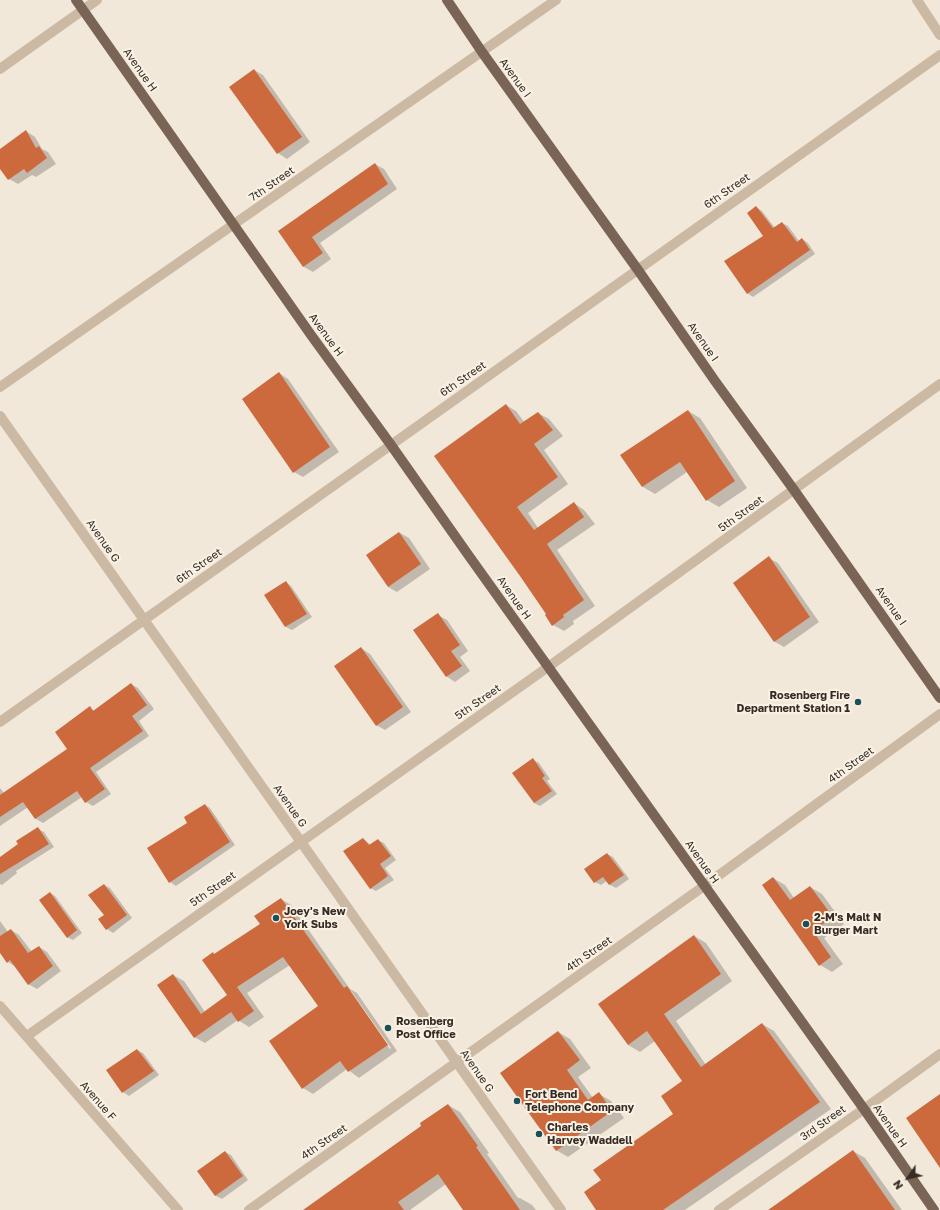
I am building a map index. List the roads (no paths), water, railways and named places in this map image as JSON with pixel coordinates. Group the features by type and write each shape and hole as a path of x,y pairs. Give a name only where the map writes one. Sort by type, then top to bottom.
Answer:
{"main road":[{"name":"Avenue H","path":"76,0 311,335 864,1109 934,1210"},
{"name":"Avenue I","path":"446,0 940,698"}],"street":[{"path":"0,69 97,0"},
{"name":"7th Street","path":"0,387 556,0"},
{"path":"917,0 940,35"},
{"name":"6th Street","path":"0,722 940,55"},
{"name":"5th Street","path":"27,1036 548,667 940,384"},
{"name":"Avenue G","path":"0,416 561,1210"},
{"name":"4th Street","path":"249,1210 704,886 940,714"},
{"name":"Avenue F","path":"0,1006 178,1210"},
{"name":"3rd Street","path":"719,1210 940,1054"}],"place":[{"name":"Rosenberg Fire Department Station 1","path":"858,702"},
{"name":"Joey's New York Subs","path":"276,918"},
{"name":"2-M's Malt N Burger Mart","path":"806,924"},
{"name":"Rosenberg Post Office","path":"388,1028"},
{"name":"Fort Bend Telephone Company","path":"517,1101"},
{"name":"Charles Harvey Waddell","path":"539,1134"}]}
